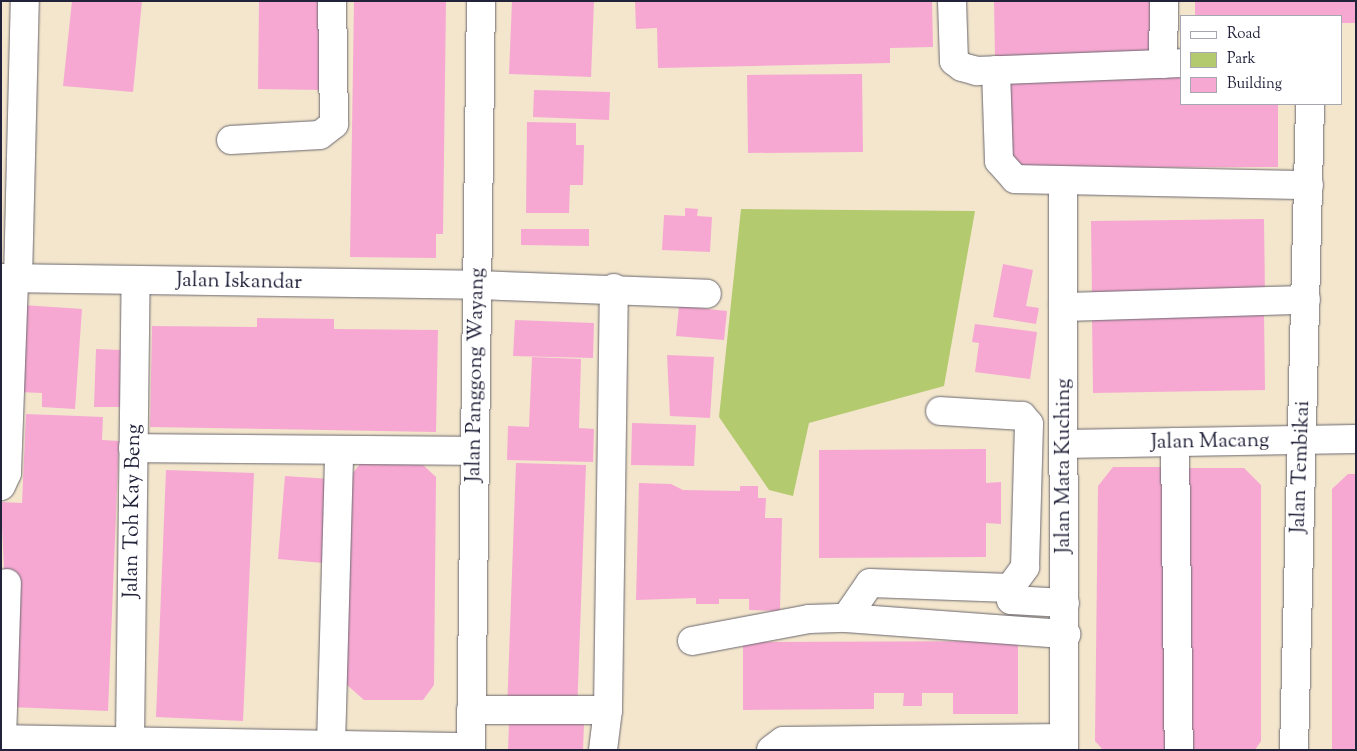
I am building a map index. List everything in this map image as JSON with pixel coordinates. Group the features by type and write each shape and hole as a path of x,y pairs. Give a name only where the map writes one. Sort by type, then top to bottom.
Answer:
{"street":[{"path":"1,486 7,473 11,278 25,1"},
{"path":"231,140 320,135 334,124 332,1"},
{"name":"Jalan Panggong Wayang","path":"471,748 481,1"},
{"path":"952,1 954,61 977,71 1172,63 1164,1"},
{"path":"996,70 996,126 1005,172 1015,179 1063,183 1309,185"},
{"name":"Jalan Tembikai","path":"1294,750 1310,105"},
{"name":"Jalan Mata Kuching","path":"1063,183 1066,634 1064,744"},
{"name":"Jalan Iskandar","path":"11,278 614,288 707,294"},
{"name":"Jalan Toh Kay Beng","path":"130,741 136,280"},
{"path":"603,750 608,710 614,288"},
{"path":"1063,306 1306,300"},
{"path":"940,410 1022,416 1029,424 1025,567 1010,588 1011,600 1065,603"},
{"name":"Jalan Macang","path":"1064,444 1356,439"},
{"path":"1175,442 1179,750"},
{"path":"133,448 475,451"},
{"path":"331,744 339,450"},
{"path":"7,583 2,739 130,741 290,747 331,744 471,748"},
{"path":"846,618 870,583 1010,588"},
{"path":"692,641 809,619 846,618 1066,634"},
{"path":"471,710 608,710"},
{"path":"771,750 783,741 1064,744"}],"green space":[{"path":"741,209 975,211 944,386 809,423 793,496 769,490 719,417"}],"building":[{"path":"72,1 142,1 133,92 63,86"},
{"path":"259,1 323,1 322,90 258,89"},
{"path":"354,1 446,1 443,234 436,234 436,258 350,257"},
{"path":"512,1 594,1 591,77 509,74"},
{"path":"635,1 932,1 933,47 890,48 890,63 658,68 657,28 636,29"},
{"path":"994,1 1150,1 1151,54 995,58"},
{"path":"1195,1 1356,1 1356,23 1342,23 1342,15 1195,15"},
{"path":"862,74 863,152 748,153 747,75"},
{"path":"1180,77 1180,105 1278,105 1278,167 1005,168 1005,78"},
{"path":"534,90 610,92 609,120 533,117"},
{"path":"527,122 576,123 576,145 584,145 583,185 570,185 569,213 526,213"},
{"path":"685,208 698,209 697,216 712,217 710,252 662,250 664,215 685,216"},
{"path":"1264,219 1265,296 1092,298 1091,221"},
{"path":"521,229 589,229 589,246 521,245"},
{"path":"1003,264 1033,270 1026,306 1039,308 1036,324 993,317"},
{"path":"23,305 82,309 75,409 42,407 42,393 17,392"},
{"path":"679,306 727,311 724,340 676,336"},
{"path":"1264,313 1265,390 1093,393 1092,316"},
{"path":"257,318 334,319 334,329 438,330 436,432 150,427 152,326 257,327"},
{"path":"515,320 594,323 593,358 513,356"},
{"path":"975,324 1037,332 1030,379 975,372 979,343 972,342"},
{"path":"96,349 122,350 120,407 94,407"},
{"path":"667,355 714,357 710,418 670,416"},
{"path":"532,357 581,359 579,428 594,429 593,462 507,460 508,426 529,427"},
{"path":"26,414 103,417 102,440 119,441 108,711 10,707 1,502 22,503"},
{"path":"632,423 696,425 694,466 631,465"},
{"path":"986,449 986,483 1001,482 1001,524 986,523 986,557 819,558 819,450"},
{"path":"516,463 586,465 577,713 507,711"},
{"path":"360,464 423,465 436,477 434,685 423,700 364,700 346,684 349,478"},
{"path":"1113,467 1172,467 1170,750 1103,750 1095,741 1098,486"},
{"path":"1186,468 1244,468 1261,485 1261,741 1255,750 1187,750"},
{"path":"166,470 254,473 243,721 156,717"},
{"path":"1348,474 1356,474 1356,750 1332,750 1332,489"},
{"path":"285,476 330,479 323,563 278,559"},
{"path":"639,483 671,484 683,490 740,491 740,486 758,486 758,498 766,498 765,518 782,518 780,611 749,610 749,599 719,599 719,604 696,604 696,598 636,600"},
{"path":"1018,641 1018,714 953,714 953,693 922,693 922,706 903,706 904,693 874,693 874,709 743,710 743,642"},
{"path":"509,722 584,723 583,750 508,750"}]}
